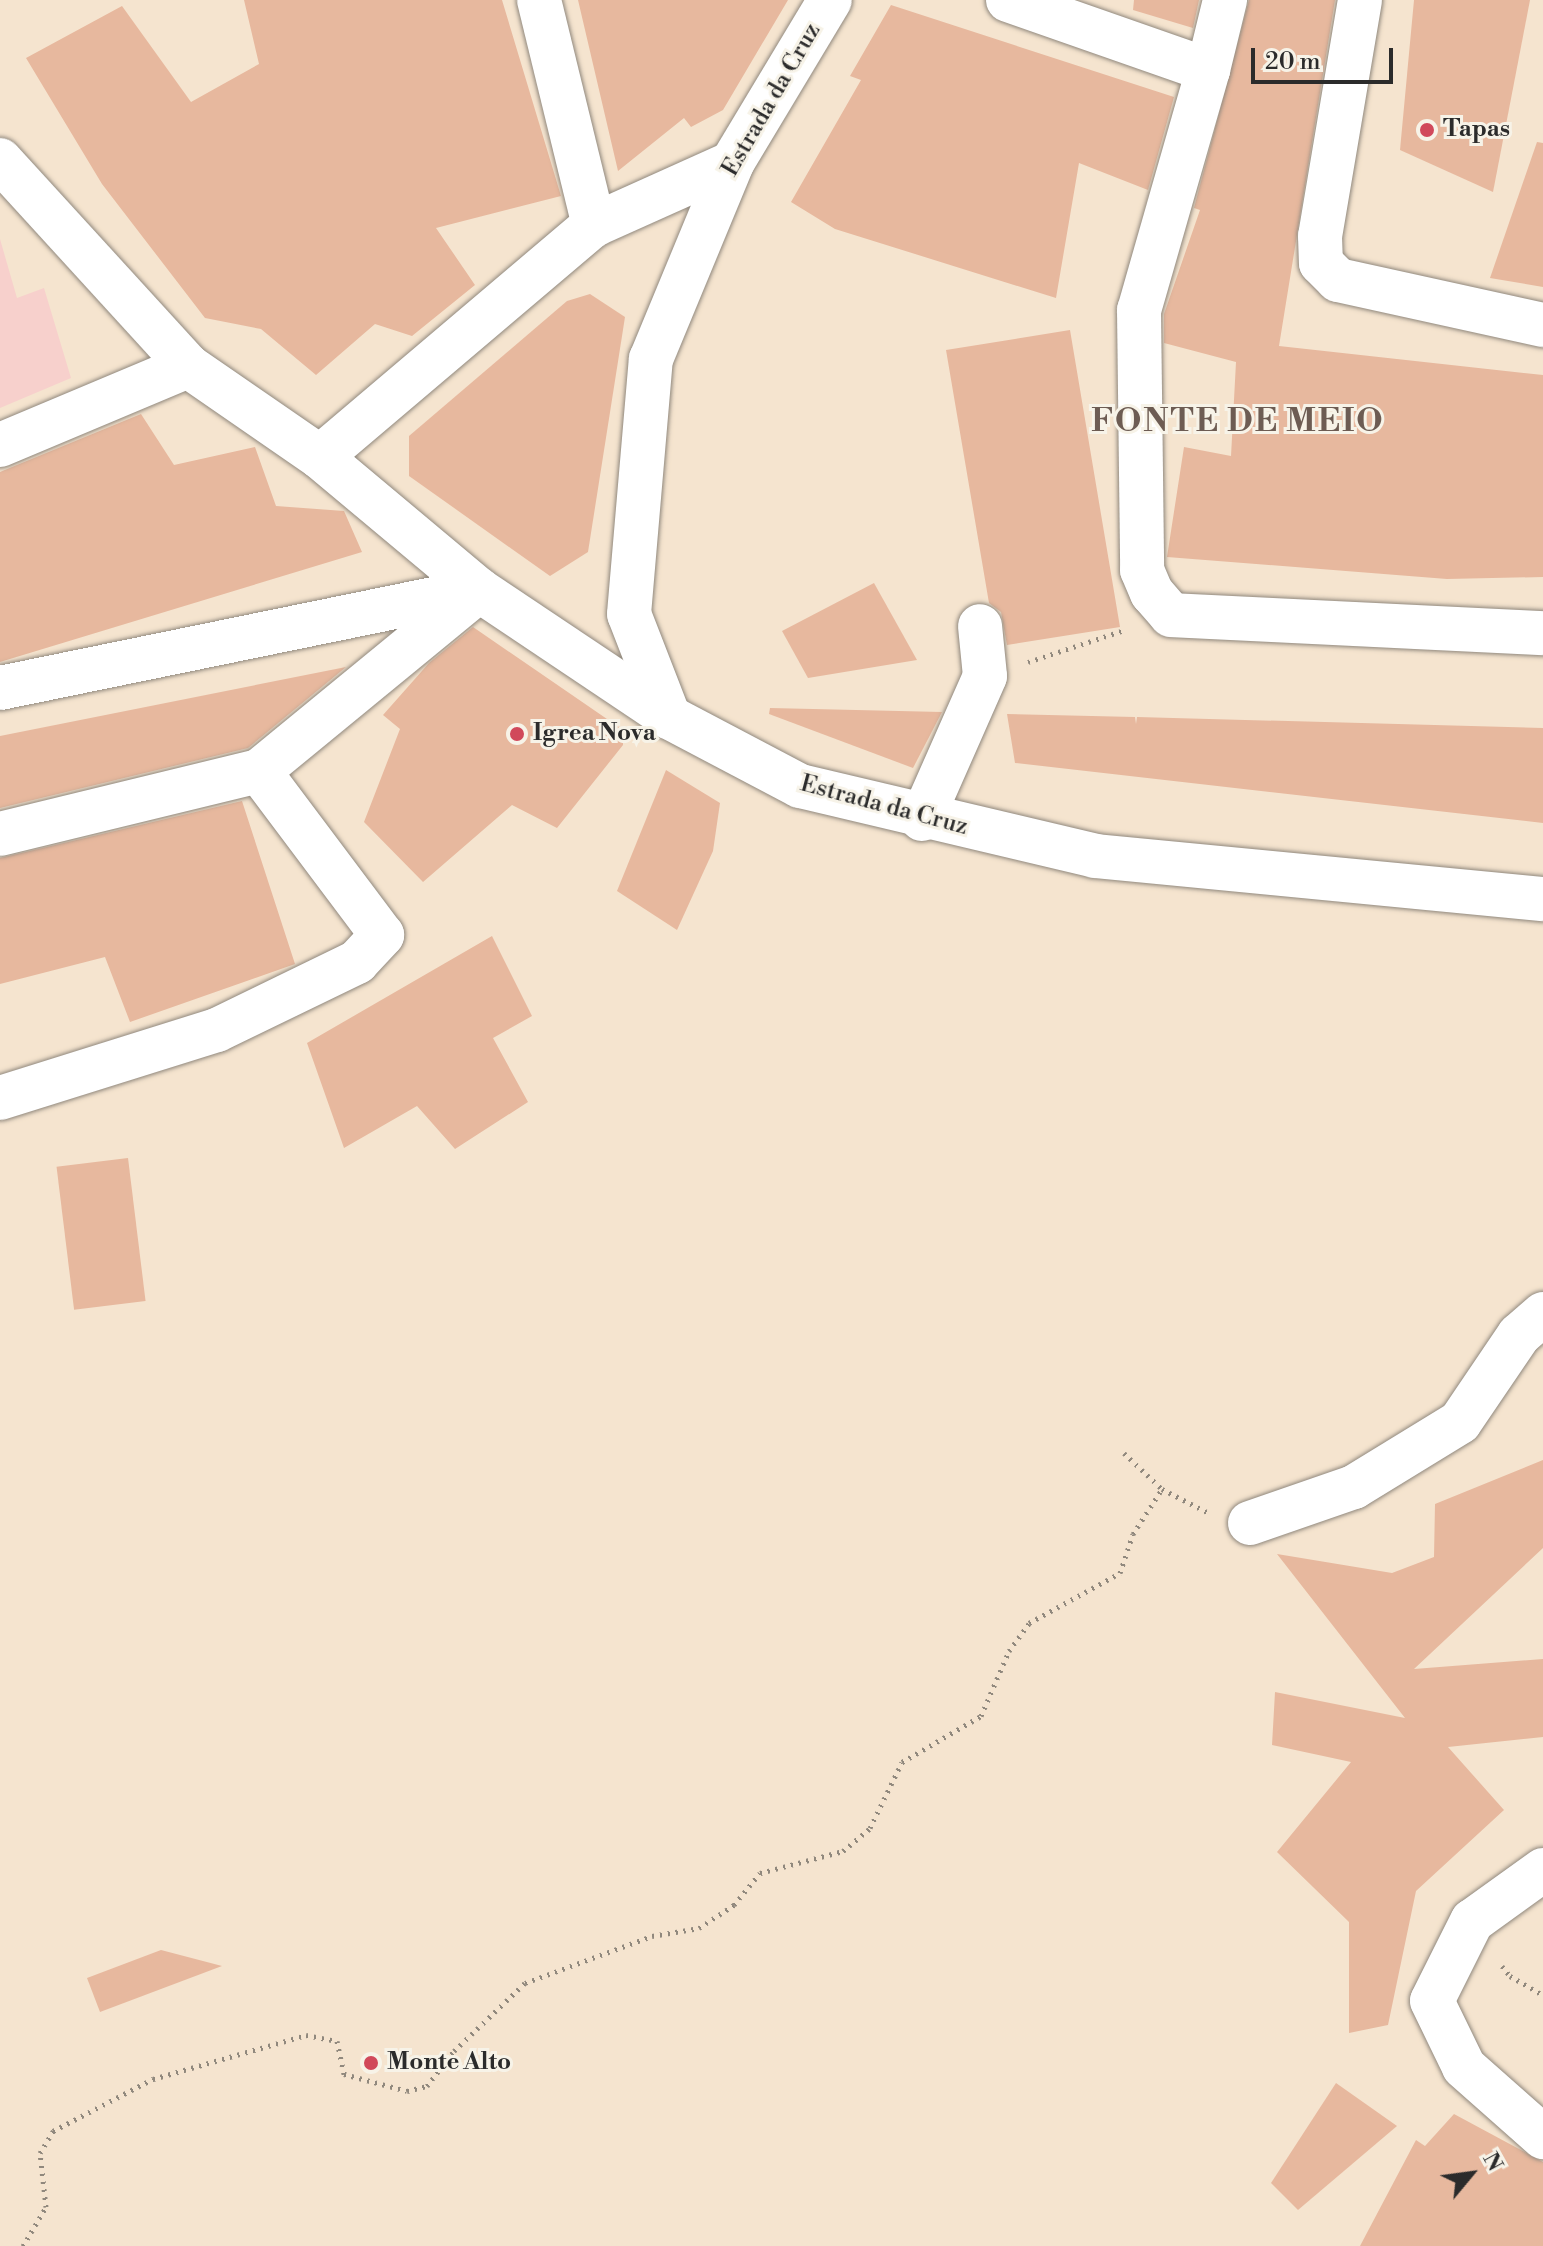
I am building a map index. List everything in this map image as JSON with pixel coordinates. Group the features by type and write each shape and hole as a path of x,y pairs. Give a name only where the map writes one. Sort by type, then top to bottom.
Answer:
{"street":[{"path":"539,0 594,225"},
{"name":"Estrada da Cruz","path":"830,0 732,163 651,359 629,614 669,717 800,786 922,819 1095,856 1543,899"},
{"path":"1008,0 1208,70"},
{"path":"1225,0 1139,310 1142,570 1152,593 1171,615 1543,633"},
{"path":"1360,0 1320,236 1321,263 1338,280 1543,325"},
{"path":"0,160 188,366 320,457 479,590 669,717"},
{"path":"320,457 594,225 732,163"},
{"path":"0,445 188,366"},
{"path":"0,688 479,590"},
{"path":"0,834 259,771 479,590"},
{"path":"922,819 985,676 980,626"},
{"path":"0,1098 217,1030 357,962 382,935 259,771"},
{"path":"1250,1523 1354,1487 1460,1422 1519,1335 1543,1314"},
{"path":"1543,1870 1472,1921 1432,2001 1464,2067 1543,2137"}],"path":[{"path":"985,676 1171,615"},
{"path":"1124,1453 1162,1489 1215,1516 1250,1523"},
{"path":"23,2246 46,2207 40,2153 53,2131 153,2079 306,2035 337,2041 344,2074 407,2091 427,2086 454,2051 525,1983 652,1936 699,1928 734,1905 760,1873 843,1851 870,1828 902,1762 981,1716 1009,1651 1029,1623 1120,1573 1133,1534 1162,1489"}],"shaded area":[{"path":"0,239 17,298 44,288 71,378 0,408"}],"building":[{"path":"244,0 502,0 561,196 436,228 475,285 412,336 375,324 316,375 261,329 205,318 102,184 26,58 122,6 191,102 259,64"},
{"path":"578,0 788,0 723,110 691,127 684,118 618,171"},
{"path":"1134,0 1199,0 1193,28 1133,10"},
{"path":"1249,0 1335,0 1279,346 1543,375 1543,577 1447,579 1167,557 1184,447 1231,456 1236,362 1164,343 1164,314 1200,210 1194,208"},
{"path":"1414,0 1530,0 1493,192 1400,150"},
{"path":"891,5 1174,97 1148,190 1079,163 1056,298 835,229 791,202 861,80 850,76"},
{"path":"1537,142 1543,143 1543,287 1490,278"},
{"path":"590,294 625,317 588,552 550,576 409,476 409,436 567,301"},
{"path":"1070,330 1120,627 1007,645 1001,612 989,603 946,350"},
{"path":"141,414 174,465 255,447 276,506 344,511 362,552 0,662 0,472"},
{"path":"874,583 917,660 808,678 782,631"},
{"path":"473,627 623,730 623,745 557,828 512,805 423,882 364,822 400,729 383,715 429,663"},
{"path":"346,667 248,748 0,808 0,736"},
{"path":"770,708 942,712 913,768 769,714"},
{"path":"1007,714 1135,717 1136,724 1137,717 1543,728 1543,823 1015,763"},
{"path":"666,770 720,803 713,851 677,930 617,891"},
{"path":"242,801 295,964 130,1022 105,957 0,984 0,858"},
{"path":"492,936 532,1016 493,1038 528,1102 455,1149 417,1106 344,1148 307,1043"},
{"path":"128,1158 146,1301 74,1310 57,1167"},
{"path":"1543,1460 1543,1548 1414,1669 1543,1659 1543,1737 1448,1747 1504,1810 1416,1891 1388,2025 1349,2033 1349,1922 1277,1852 1351,1762 1272,1745 1275,1692 1405,1718 1277,1554 1392,1573 1434,1557 1435,1504"},
{"path":"161,1950 222,1966 100,2012 87,1978"},
{"path":"1336,2083 1397,2126 1298,2210 1271,2183"},
{"path":"1454,2114 1543,2162 1543,2246 1360,2246 1416,2140 1425,2146"}],"place":[{"name":"Tapas","path":"1427,130"},
{"name":"Igrea Nova","path":"517,734"},
{"name":"Monte Alto","path":"371,2063"}],"district":[{"name":"FONTE DE MEIO","path":"1238,421"}]}
